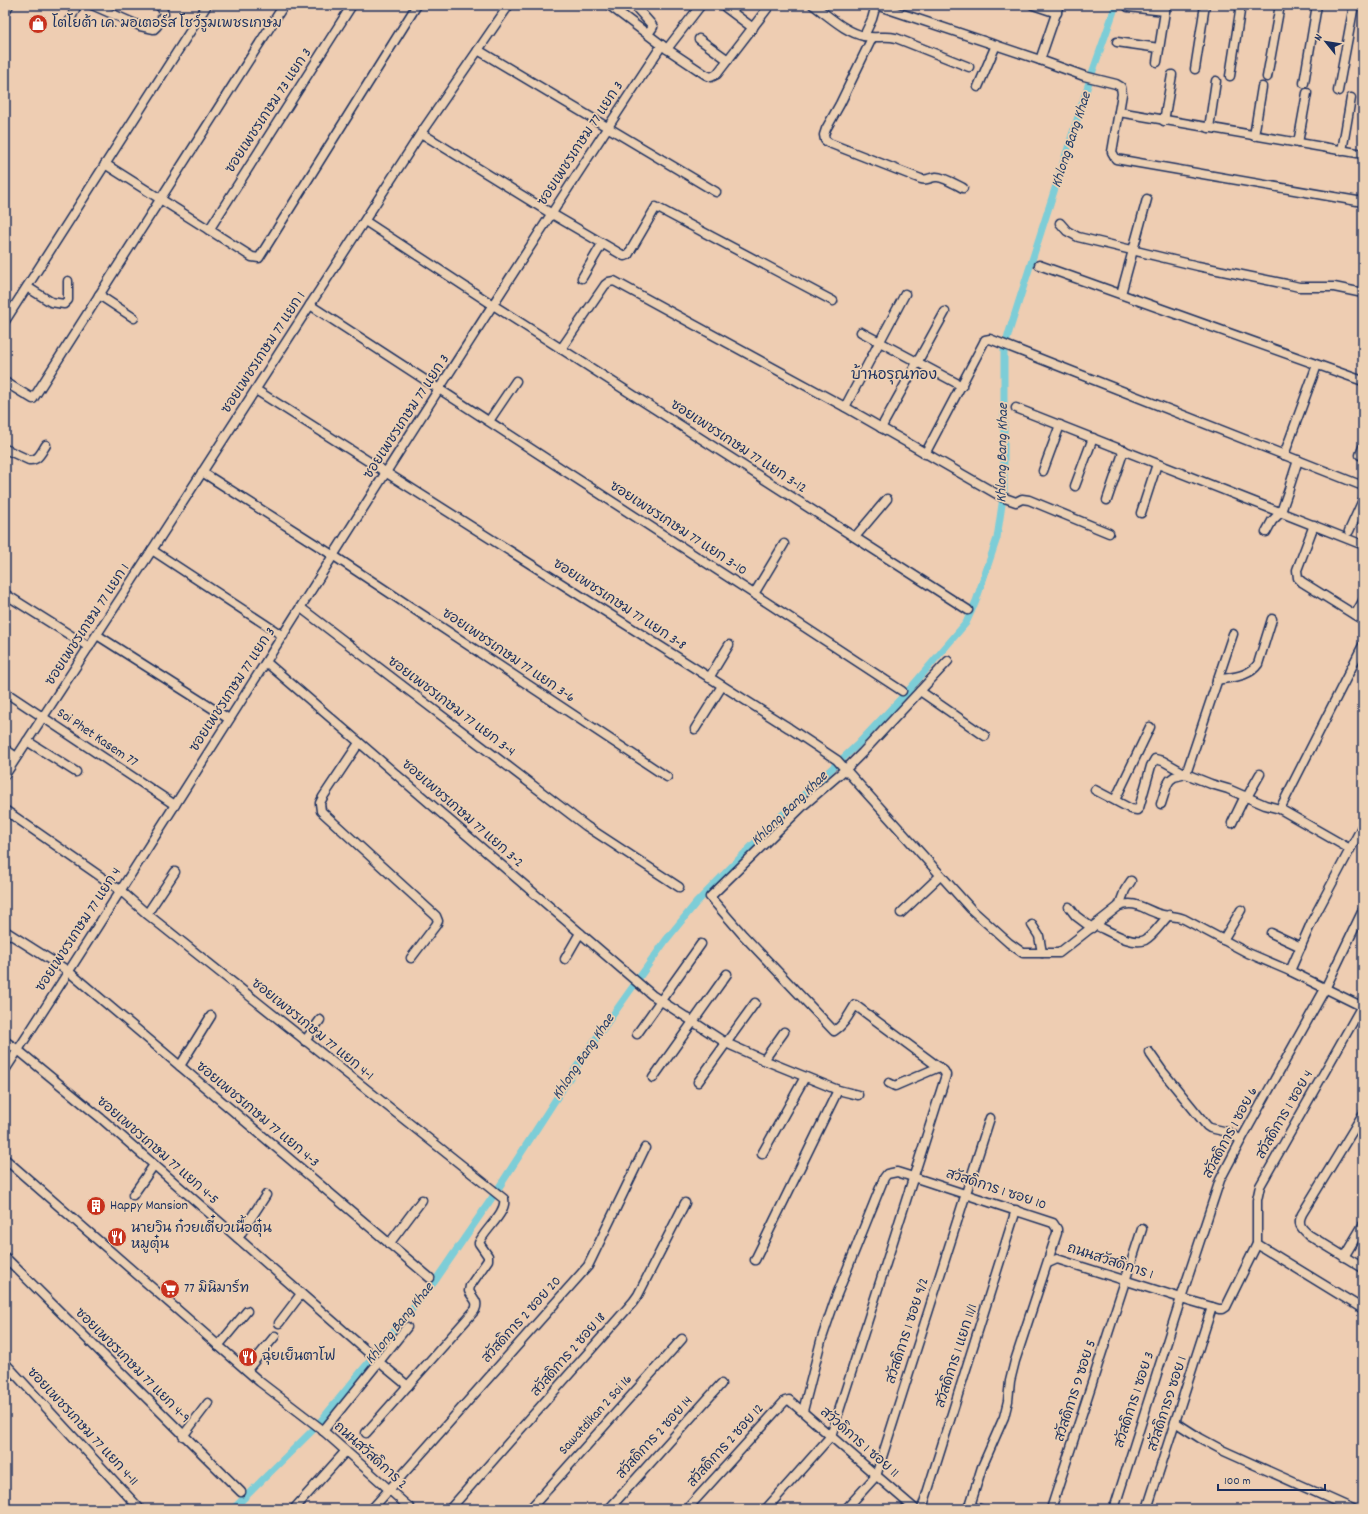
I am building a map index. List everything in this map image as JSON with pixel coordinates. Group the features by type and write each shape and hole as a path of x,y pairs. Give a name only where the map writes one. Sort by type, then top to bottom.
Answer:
{"main road":[{"path":"5,10 8,5"}],"street":[{"path":"70,20 77,5"},
{"path":"92,5 140,26 154,29 164,14 162,8 158,5"},
{"path":"5,321 207,5"},
{"path":"5,382 33,399 284,5"},
{"name":"ซอยเพชรเกษม 73 แยก 3","path":"209,230 352,5"},
{"path":"105,164 252,257 258,258 417,5"},
{"name":"ซอยเพชรเกษม 77 แยก 1","path":"5,774 97,635 421,133 509,5"},
{"path":"610,5 665,47 711,77 717,74 770,5"},
{"path":"634,5 653,27 648,34"},
{"name":"ซอยเพชรเกษม 77 แยก 3","path":"175,805 607,128 665,47 701,5"},
{"path":"813,5 845,28 868,37 888,36 896,38 969,67"},
{"path":"963,188 939,177 934,177 928,180 921,179 829,143 825,140 824,135 826,130 840,104 868,37 876,5 1084,76 1116,84 1121,87 1122,94 1112,152 1116,159 1363,202"},
{"path":"1033,5 1058,9 1040,60"},
{"path":"1195,68 1204,5"},
{"path":"1230,76 1242,5"},
{"path":"1267,77 1280,5"},
{"path":"1304,83 1317,5"},
{"path":"1338,91 1354,5"},
{"path":"725,7 753,28"},
{"path":"1128,7 1166,8 1157,62"},
{"path":"700,39 728,60"},
{"path":"1117,42 1159,48"},
{"path":"978,87 996,45"},
{"path":"478,50 716,192"},
{"path":"1164,121 1172,74"},
{"path":"1208,128 1216,81"},
{"path":"1254,136 1262,87"},
{"path":"1298,143 1307,93"},
{"path":"1342,151 1351,98"},
{"path":"1119,112 1164,121 1363,154"},
{"path":"421,133 552,214 624,256 628,255 656,207 833,301"},
{"path":"1121,294 1147,199"},
{"name":"ซอยเพชรเกษม 77 แยก 3-12","path":"365,221 561,349 968,610"},
{"path":"1060,223 1067,231 1078,237 1132,251 1299,287 1334,287 1363,293"},
{"path":"582,278 602,244"},
{"path":"1039,265 1363,381"},
{"path":"561,349 605,285 614,281 845,407 925,454 1012,501 1022,499 1029,500 1109,533"},
{"path":"27,287 51,302 64,304 68,300 68,282"},
{"path":"845,407 905,294"},
{"path":"99,295 134,318"},
{"name":"ซอยเพชรเกษม 77 แยก 3-10","path":"310,305 902,691"},
{"path":"881,428 945,312"},
{"path":"861,332 962,386"},
{"path":"925,454 962,386 982,344 985,340 990,339 1363,486"},
{"path":"1284,455 1317,365"},
{"path":"489,421 516,381"},
{"name":"ซอยเพชรเกษม 77 แยก 3-8","path":"256,390 789,728 837,760 971,909 1023,953 1059,953 1119,906"},
{"path":"1016,408 1358,543"},
{"path":"1043,471 1060,425"},
{"path":"1075,486 1093,438"},
{"path":"5,449 33,461 39,456 46,445"},
{"path":"1107,500 1124,450"},
{"path":"1266,532 1272,521 1281,512 1298,460"},
{"path":"1141,513 1157,464"},
{"name":"ซอยเพชรเกษม 77 แยก 3-6","path":"202,472 334,556 667,777"},
{"path":"855,537 888,499"},
{"path":"1349,531 1363,500"},
{"path":"1314,525 1297,570 1298,578 1363,620"},
{"path":"754,594 784,544"},
{"path":"152,550 283,636"},
{"path":"5,594 89,647"},
{"path":"1355,615 1363,601"},
{"name":"ซอยเพชรเกษม 77 แยก 3-4","path":"301,608 586,826 679,887"},
{"path":"1217,680 1247,674 1254,670 1258,664 1272,619"},
{"path":"1186,774 1233,634"},
{"path":"97,635 230,719"},
{"path":"709,678 729,645"},
{"path":"1280,809 1363,645"},
{"path":"766,1509 831,1436 946,1075 939,1067 855,1005 845,1021 834,1031 710,897 804,804 845,770 948,661"},
{"name":"ซอยเพชรเกษม 77 แยก 3-2","path":"266,662 641,986 661,1001 726,1043 838,1090 858,1095"},
{"path":"695,729 722,686"},
{"path":"920,691 985,736"},
{"name":"Soi Phet Kasem 77","path":"5,692 175,805"},
{"path":"1115,800 1150,727"},
{"path":"27,741 76,772"},
{"path":"359,743 320,803 321,811 436,916 438,921 436,925 411,958"},
{"path":"5,749 16,757"},
{"path":"1095,790 1136,810 1139,808 1151,766 1155,760 1163,761 1186,774 1228,789 1265,805 1280,809 1350,849"},
{"path":"1161,804 1170,780 1174,777 1186,774"},
{"path":"1232,823 1260,774"},
{"name":"ซอยเพชรเกษม 77 แยก 4","path":"5,1070 175,805"},
{"name":"ซอยเพชรเกษม 77 แยก 4-1","path":"5,810 120,890 146,914 504,1200 505,1204 503,1208 479,1243 488,1256 488,1260 470,1286 469,1290 477,1301 477,1306 408,1386"},
{"path":"1290,971 1312,921 1363,825"},
{"path":"146,914 175,872"},
{"path":"901,913 940,876"},
{"path":"1119,906 1124,890 1131,881"},
{"path":"1119,906 1133,903 1159,914 1175,915 1248,954 1290,971 1325,989 1363,1005"},
{"path":"1069,907 1076,916 1093,927 1134,942 1140,941 1152,934 1169,915"},
{"path":"1223,940 1242,910"},
{"name":"สวัสดิการ 1 ซอย 6","path":"1181,1298 1217,1188 1240,1140 1325,989 1363,910"},
{"path":"1032,925 1039,936 1042,952"},
{"name":"ซอยเพชรเกษม 77 แยก 4-3","path":"5,931 68,972 430,1278"},
{"path":"565,958 580,933"},
{"path":"1271,933 1301,947"},
{"path":"636,1034 701,944"},
{"path":"653,1078 727,974"},
{"path":"698,1082 755,1003"},
{"name":"สวัสดิการ 1 ซอย 4","path":"1257,1244 1257,1200 1260,1186 1363,1005"},
{"path":"180,1066 211,1016"},
{"path":"305,1042 320,1020"},
{"path":"764,1060 784,1032"},
{"name":"ซอยเพชรเกษม 77 แยก 4-5","path":"5,1041 18,1050 154,1165 369,1353"},
{"path":"1149,1052 1163,1072 1207,1126 1228,1132 1240,1140"},
{"path":"889,1083 895,1086 939,1067"},
{"path":"762,1154 805,1076"},
{"path":"755,1260 838,1090"},
{"path":"1363,1114 1299,1219 1301,1229 1363,1268"},
{"name":"สวัสดิการ 1 ซอย 9/2","path":"876,1476 990,1118"},
{"name":"สวัสดิการ 2 ซอย 20","path":"372,1509 588,1266 644,1148"},
{"name":"ถนนสวัสดิการ 2","path":"5,1159 218,1346 313,1422 411,1509"},
{"path":"133,1195 154,1165"},
{"name":"สวัสดิการ 1 ซอย 10","path":"803,1411 821,1341 836,1298 884,1178 888,1174 897,1172 1045,1219 1056,1226 1057,1233 1048,1263"},
{"path":"238,1238 266,1195"},
{"path":"389,1244 422,1200"},
{"name":"สวัสดิการ 2 ซอย 18","path":"450,1509 633,1302 685,1203"},
{"name":"สวัสดิการ 1 แยก 11/1","path":"922,1509 1016,1210"},
{"path":"1344,1257 1363,1225"},
{"name":"สวัสดิการ ๑ ซอย 5","path":"1051,1509 1142,1229"},
{"path":"1212,1307 1223,1309 1226,1307 1257,1244 1363,1309"},
{"name":"ซอยเพชรเกษม 77 แยก 4-9","path":"5,1257 183,1436 241,1492"},
{"name":"ถนนสวัสดิการ 1","path":"969,1507 982,1467 1004,1417 1015,1361 1048,1263 1057,1259 1212,1307"},
{"path":"279,1323 301,1294"},
{"name":"สวัสดิการ 1 ซอย 3","path":"1114,1509 1181,1298"},
{"name":"สวัสดิการ๑ ซอย 1","path":"1147,1509 1212,1307"},
{"path":"218,1346 247,1311"},
{"path":"323,1431 407,1327"},
{"path":"247,1370 275,1336"},
{"name":"Sawatdikan 2 Soi 16","path":"530,1509 682,1339"},
{"path":"366,1433 408,1386 379,1362"},
{"name":"ซอยเพชรเกษม 77 แยก 4-11","path":"5,1363 140,1509"},
{"name":"สวัสดิการ 2 ซอย 14","path":"609,1509 721,1384"},
{"name":"สวัวดิการ 1 ซอย 11","path":"785,1401 792,1401 915,1509"},
{"name":"สวัสดิการ 2 ซอย 12","path":"687,1509 785,1401"},
{"path":"183,1436 208,1403"},
{"path":"1175,1422 1224,1451 1353,1509"},
{"path":"294,1509 345,1452"},
{"path":"846,1509 876,1476"},
{"path":"969,1507 980,1509"}],"waterway":[{"name":"Khlong Bang Khae","path":"233,1509 315,1428 435,1281 494,1195 585,1054 666,940 696,903 783,814 858,744 908,691 966,623 976,601 997,538 1004,491 1004,351 1090,79 1116,5"}],"place":[{"name":"โตโยต้า เค. มอเตอร์ส โชว์รูมเพชรเกษม","path":"38,24"},
{"name":"Happy Mansion","path":"96,1206"},
{"name":"นายวิน ก๋วยเตี๋ยวเนื้อตุ๋น หมูตุ๋น","path":"117,1237"},
{"name":"77 มินิมาร์ท","path":"170,1289"},
{"name":"ฉุ่ยเย็นตาโฟ","path":"248,1357"}],"district":[{"name":"บ้านอรุณทอง","path":"894,376"}]}
